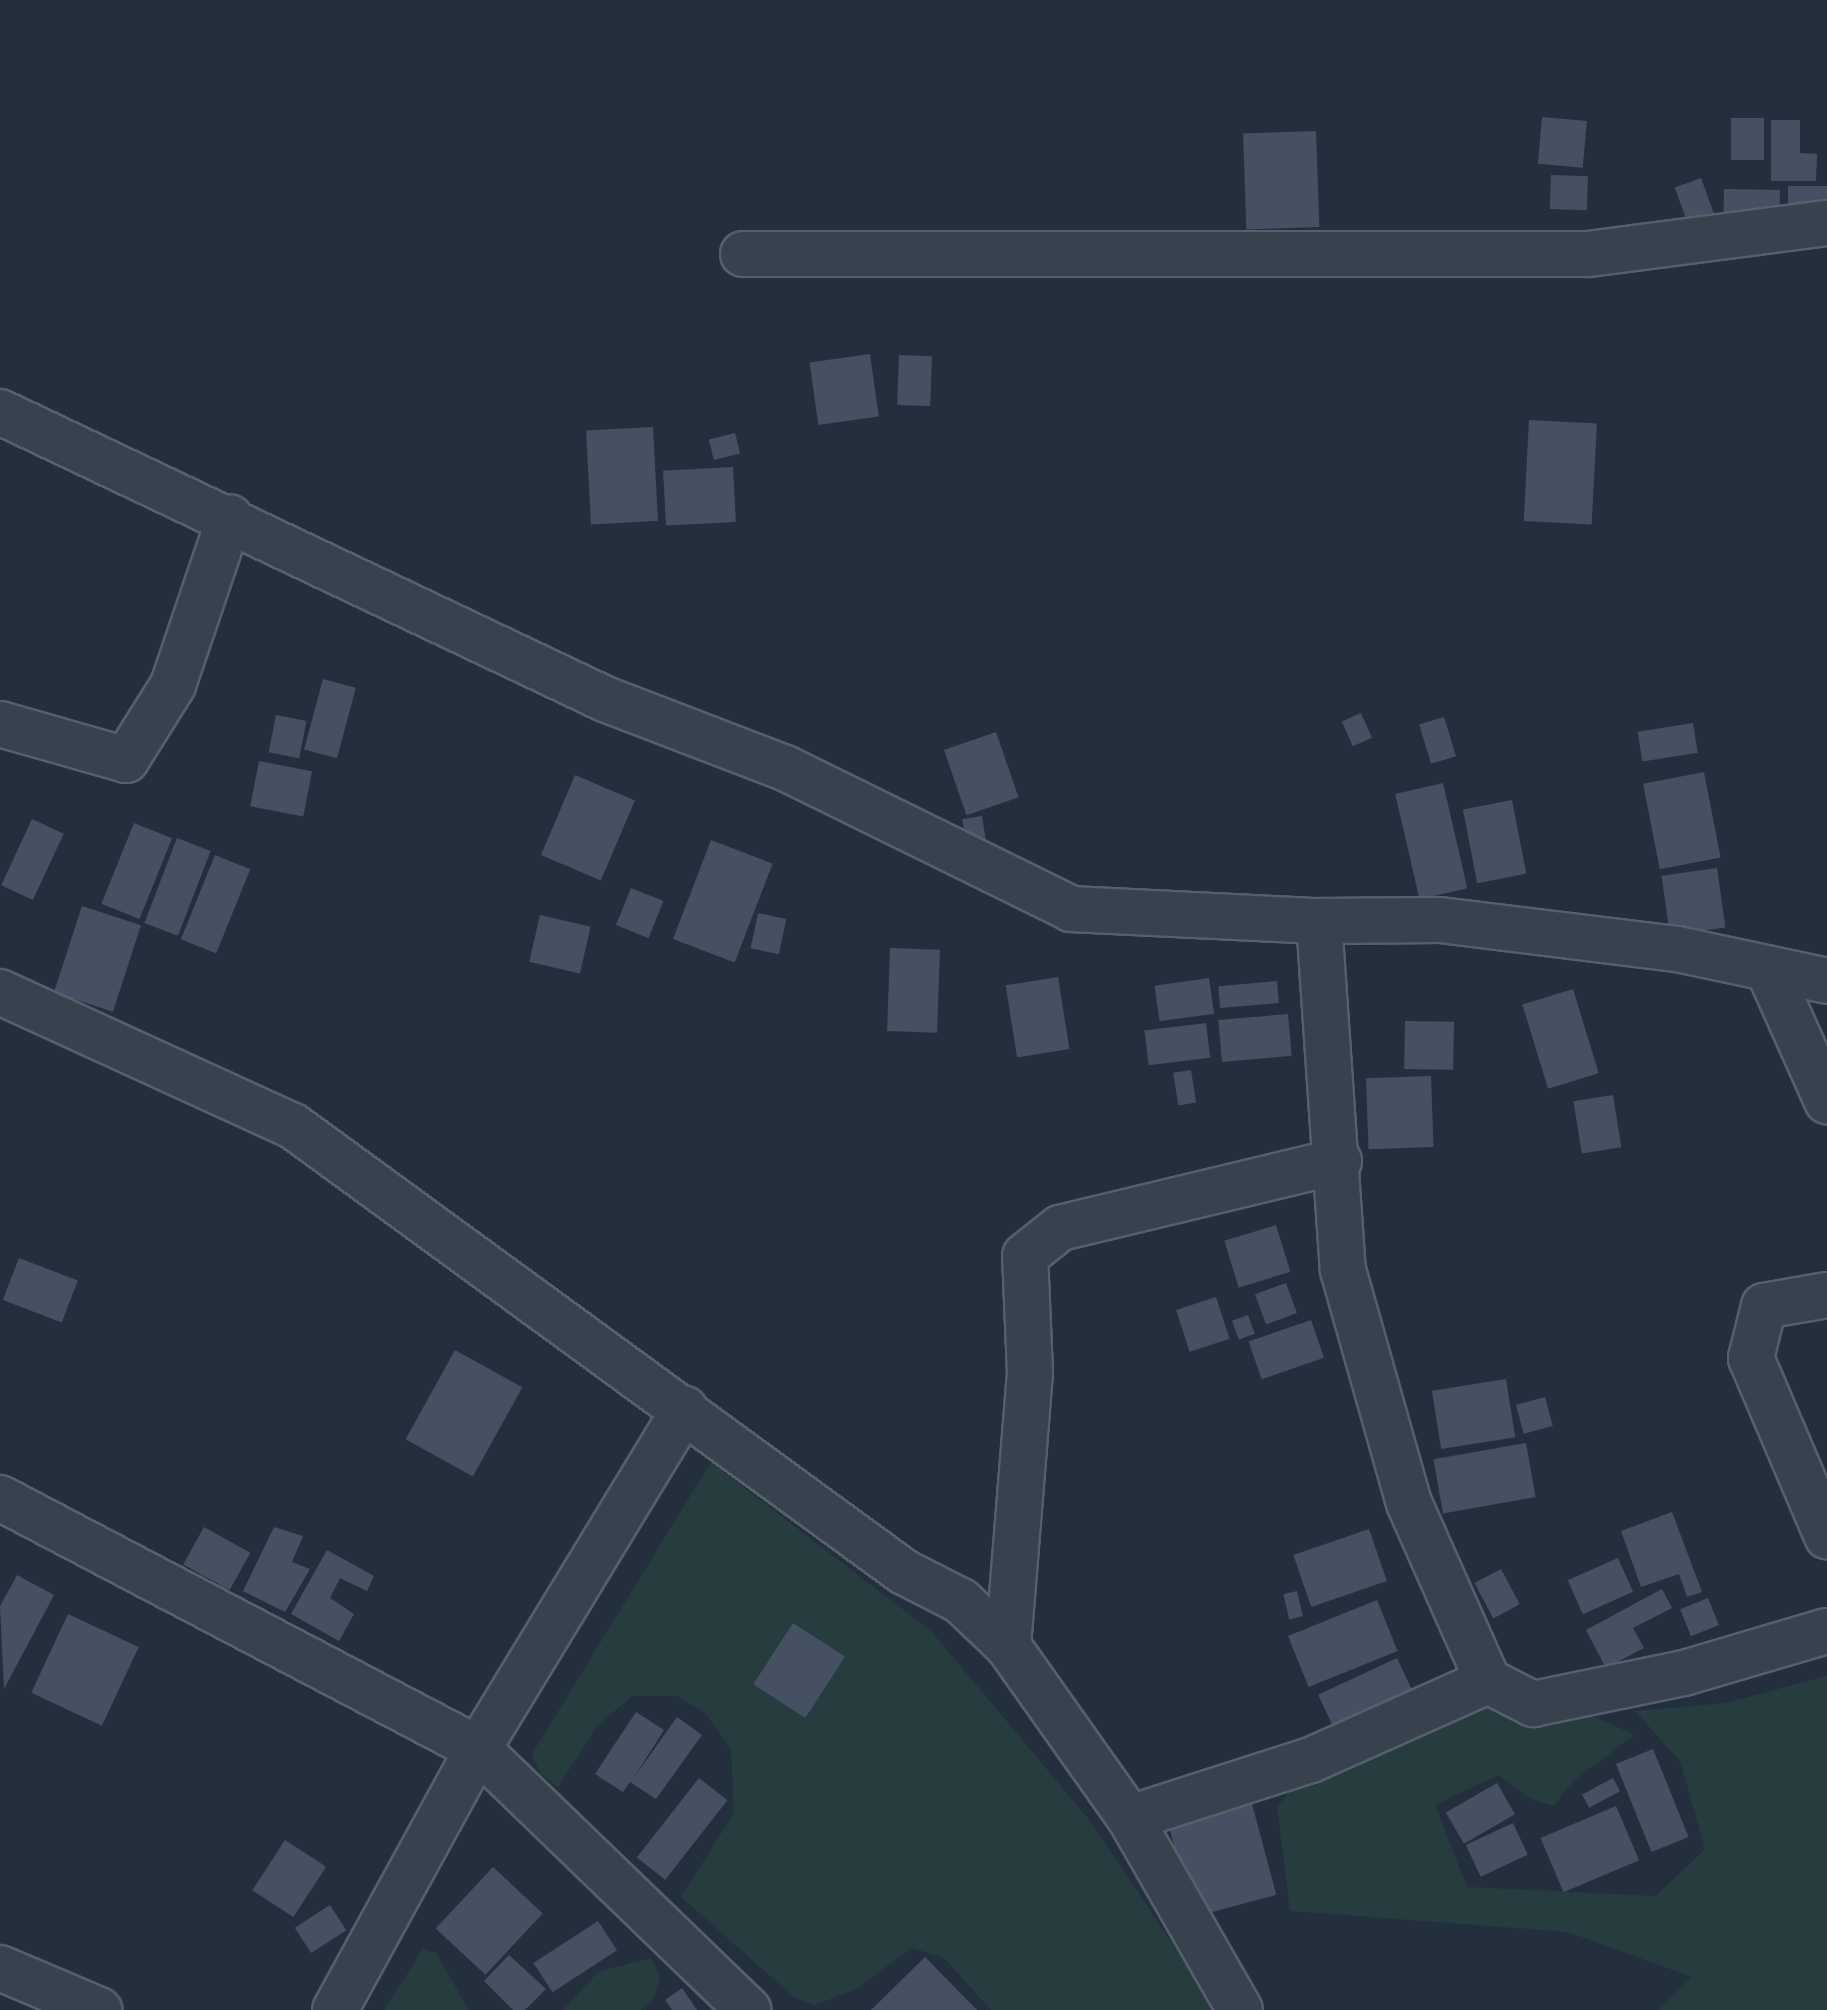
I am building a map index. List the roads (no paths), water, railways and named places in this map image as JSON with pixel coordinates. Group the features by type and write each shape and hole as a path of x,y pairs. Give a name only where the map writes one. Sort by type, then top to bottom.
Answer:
{"street":[{"path":"743,254 1588,254 1827,223"},
{"path":"0,412 230,517 605,699 798,775 1071,909 1319,921 1440,920 1677,949 1827,981"},
{"path":"0,724 126,760 173,685 230,517"},
{"path":"1319,921 1339,1161 1343,1270 1401,1474 1488,1681 1533,1704 1684,1673 1827,1631"},
{"path":"1768,969 1827,1101"},
{"path":"0,992 293,1126 685,1409 904,1572 961,1601 1008,1646 1130,1818 1240,2010"},
{"path":"1008,1646 1030,1373 1025,1256 1060,1228 1339,1161"},
{"path":"1827,1295 1764,1306 1751,1358 1827,1536"},
{"path":"335,2010 478,1749 685,1409"},
{"path":"0,1498 478,1749 748,2010"},
{"path":"1130,1818 1311,1760 1488,1681"},
{"path":"0,1968 99,2010"}]}
